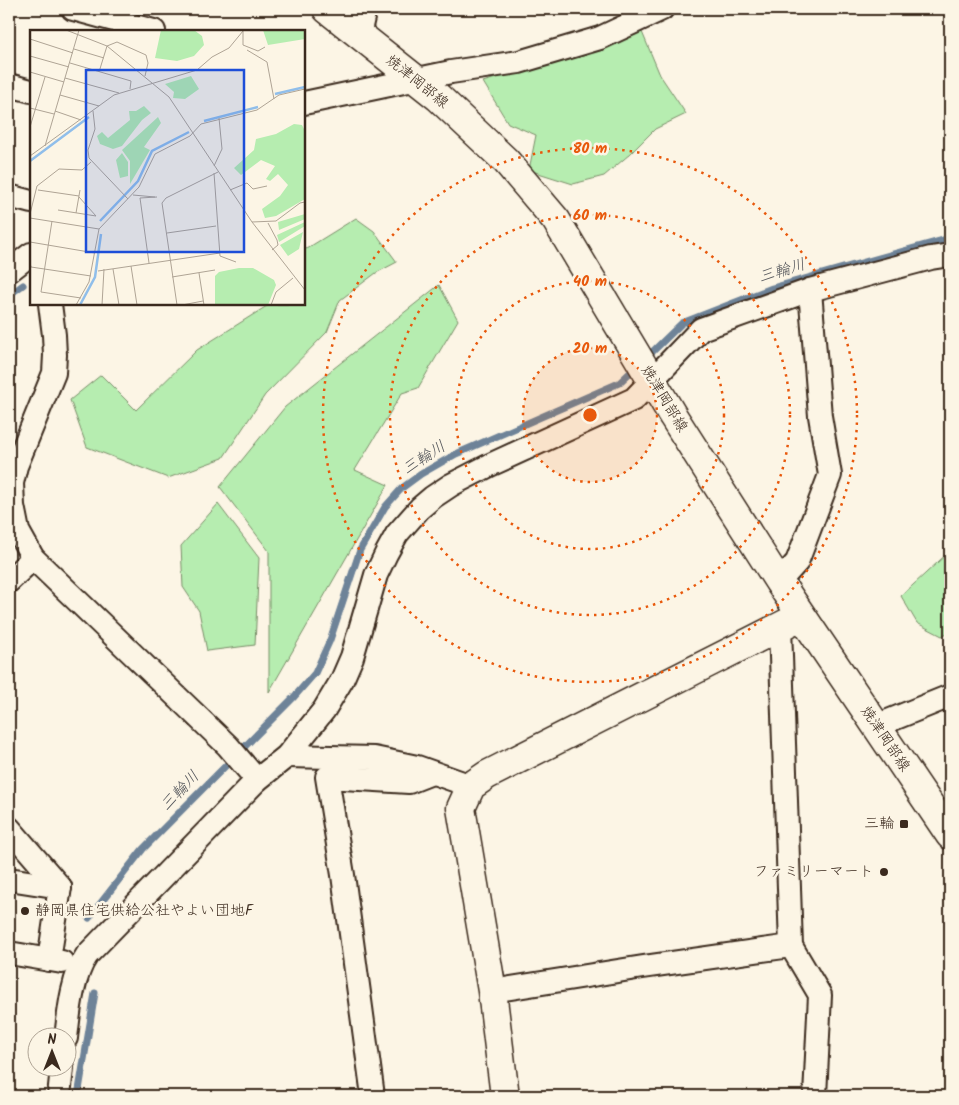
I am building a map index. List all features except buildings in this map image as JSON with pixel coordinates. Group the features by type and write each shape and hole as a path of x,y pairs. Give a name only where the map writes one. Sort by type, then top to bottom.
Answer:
{"main road":[{"name":"焼津岡部線","path":"327,9 414,80 438,97 506,161 556,220 673,416 779,582 791,621 876,726 950,835"},
{"path":"505,1096 492,991 461,808 471,786 487,775 791,621"}],"street":[{"path":"359,35 366,9"},
{"path":"305,103 451,72 520,62 600,38 662,9"},
{"path":"79,10 150,30"},
{"path":"9,85 30,91"},
{"path":"9,196 30,202"},
{"path":"9,271 30,255"},
{"path":"67,1028 68,1015 80,966 104,936 257,780 287,756 324,710 342,680 352,657 376,575 397,534 420,508 433,497 470,474 634,399 701,329 810,290 931,258 950,255"},
{"path":"779,582 797,562 830,475 820,416 810,290"},
{"path":"50,305 54,335 54,374 16,466 12,483 13,506 18,531 32,558 228,746 257,780"},
{"path":"9,581 32,558"},
{"path":"791,621 791,946 820,995 815,1096"},
{"path":"876,726 950,696"},
{"path":"287,756 374,758 418,767 471,786"},
{"path":"373,1096 327,777 409,782 432,773"},
{"path":"9,828 60,887 49,960"},
{"path":"9,879 60,887"},
{"path":"492,991 791,946"},
{"path":"9,953 80,966"},
{"path":"59,1096 61,1078"}],"green space":[{"path":"642,32 660,75 686,114 655,129 604,176 573,184 529,170 536,135 508,123 483,82"},
{"path":"356,218 374,231 397,262 376,273 340,300 327,332 265,395 223,458 168,478 87,447 70,400 101,375 136,410 197,350 268,305 305,305 306,249"},
{"path":"439,285 458,320 418,388 402,393 355,470 388,485 269,692 269,551 220,487 285,407"},
{"path":"218,504 259,558 255,645 207,651 199,611 183,587 181,546"},
{"path":"950,551 950,631 942,636 917,623 901,596"}],"waterway":[{"name":"三輪川","path":"646,358 682,323 772,288 950,238"},
{"path":"9,295 23,285"},
{"name":"三輪川","path":"89,918 143,849 294,697 315,673 330,640 360,550 385,507 402,488 421,474 456,454 619,383 636,367"},
{"name":"三輪川","path":"78,1096 95,993"}],"place":[{"name":"三輪","path":"904,824"},
{"name":"ファミリーマート","path":"884,872"},
{"name":"静岡県住宅供給公社やよい団地F","path":"25,911"}]}
